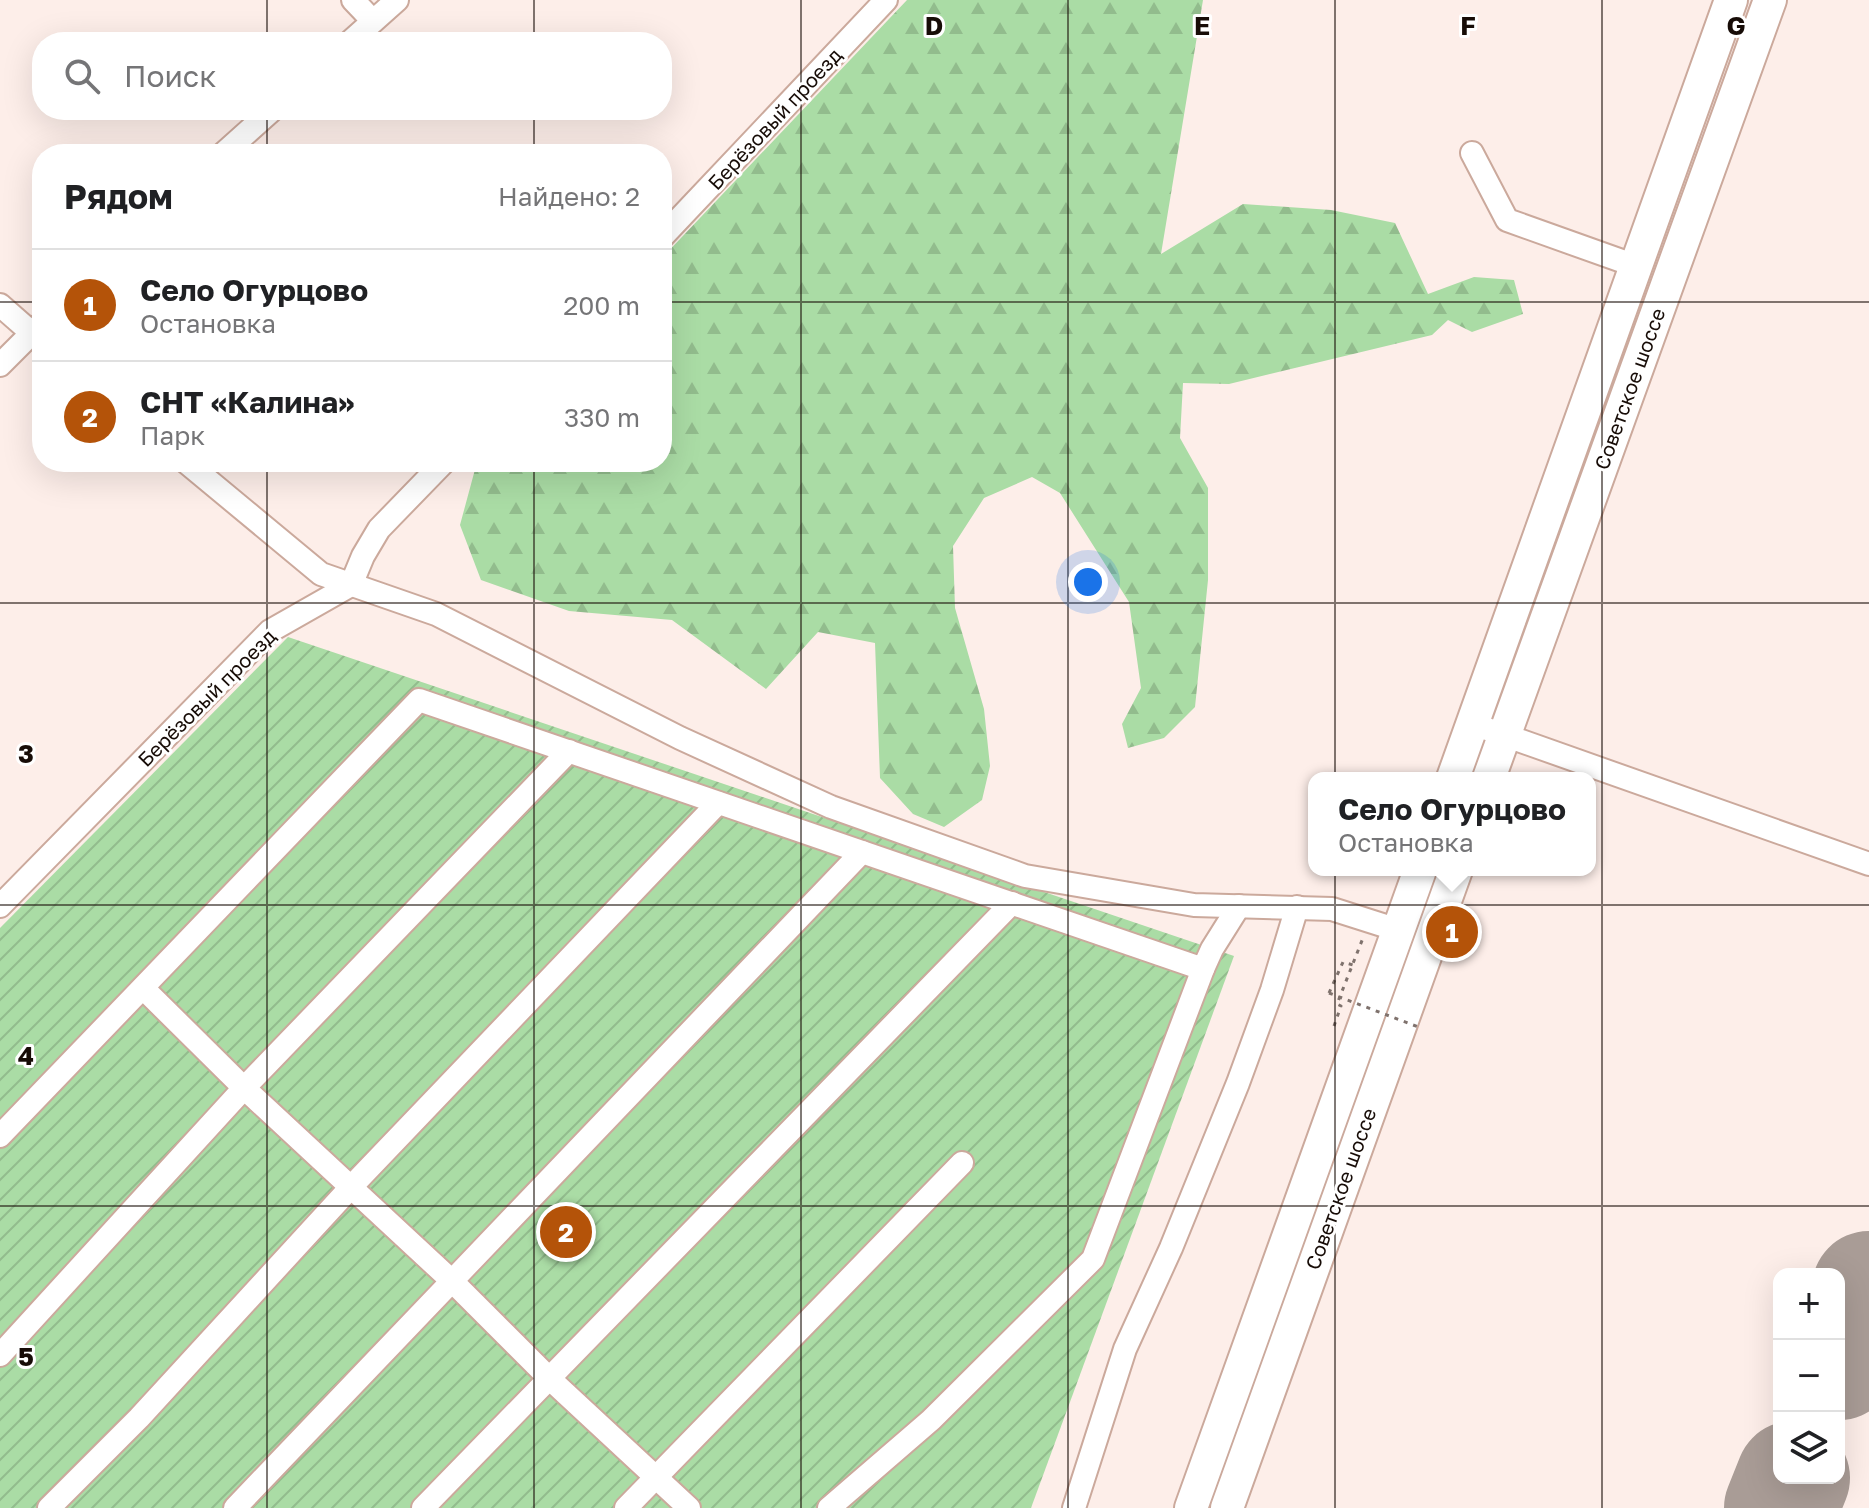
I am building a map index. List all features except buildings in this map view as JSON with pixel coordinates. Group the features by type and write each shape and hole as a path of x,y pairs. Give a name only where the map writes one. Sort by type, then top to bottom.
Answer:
{"highway":[{"name":"Советское шоссе","path":"1455,772 1731,0"},
{"name":"Советское шоссе","path":"1491,772 1770,0"},
{"name":"Советское шоссе","path":"1191,1508 1418,876"},
{"name":"Советское шоссе","path":"1227,1508 1454,876"}],"street":[{"path":"353,0 373,21"},
{"path":"361,32 397,0"},
{"name":"Берёзовый проезд","path":"672,226 886,0"},
{"path":"234,144 261,120"},
{"path":"1472,153 1507,220 1636,266"},
{"path":"0,305 32,329"},
{"path":"0,365 32,338"},
{"path":"198,472 321,574 436,614 680,738 831,807 1025,876 1194,905 1332,909 1398,930"},
{"path":"351,585 379,529 434,472"},
{"name":"Берёзовый проезд","path":"0,906 270,631 351,585"},
{"path":"0,1136 419,700 1203,969"},
{"path":"1473,724 1869,864"},
{"path":"0,1355 244,1088 569,751"},
{"path":"49,1508 139,1418 351,1187 718,803"},
{"path":"235,1508 862,852"},
{"path":"423,1508 1012,903"},
{"path":"829,1508 931,1420 1093,1259 1203,969 1239,906"},
{"path":"1074,1508 1125,1349 1171,1248 1238,1083 1272,990 1297,907"},
{"path":"143,988 244,1088 452,1281 550,1379 689,1508"},
{"path":"626,1508 962,1163"}],"path":[{"path":"1334,1026 1341,1006 1337,1004 1364,929 1350,915"},
{"path":"1353,965 1343,962 1329,993 1421,1028"}],"green space":[{"path":"907,0 1203,0 1161,254 1243,204 1331,210 1395,223 1428,294 1474,277 1514,280 1523,314 1472,332 1448,320 1432,335 1229,384 1183,383 1180,438 1208,488 1208,580 1195,707 1164,738 1128,748 1122,724 1141,688 1129,602 1060,493 1032,477 984,498 953,546 955,608 984,709 990,766 982,800 944,827 913,814 880,778 875,643 818,632 766,689 672,620 569,611 481,580 460,525 474,472 672,472 672,247"},
{"path":"288,637 1234,956 1031,1508 0,1508 0,928"}],"runway":[{"path":"1845,1348 1869,1288"},
{"path":"1781,1508 1791,1484"}],"place":[{"name":"Село Огурцово","path":"1452,932"},
{"name":"СНТ «Калина»","path":"566,1232"}]}
